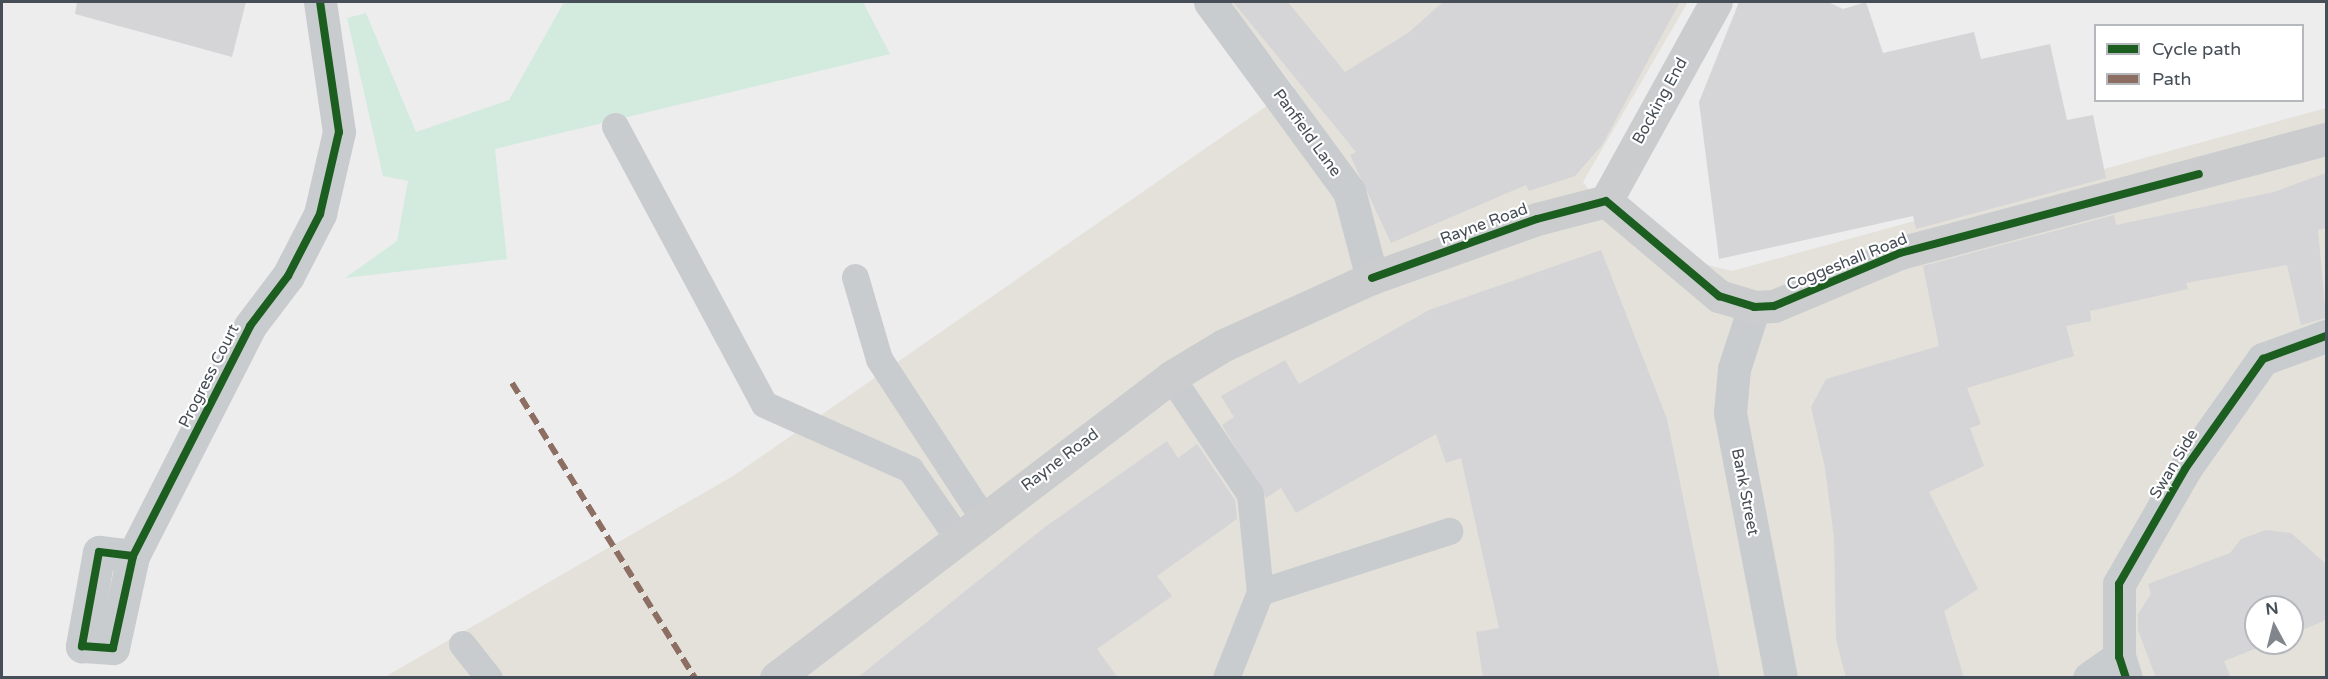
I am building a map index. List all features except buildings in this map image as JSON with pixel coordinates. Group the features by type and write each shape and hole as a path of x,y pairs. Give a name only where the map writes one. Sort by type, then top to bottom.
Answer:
{"main road":[{"name":"Bocking End","path":"1606,201 1716,2"},
{"name":"Coggeshall Road","path":"1754,307 1791,300 1900,253 2326,139"},
{"name":"Rayne Road","path":"776,678 1171,377 1224,345 1372,278 1537,219 1606,201"},
{"path":"1606,201 1635,221 1704,287 1754,307"}],"street":[{"name":"Progress Court","path":"133,556 250,326 288,276 320,214 339,132 320,2"},
{"name":"Panfield Lane","path":"1210,2 1349,190 1372,278"},
{"name":"Bank Street","path":"1754,307 1734,369 1730,413 1781,678"},
{"name":"Swan Side","path":"2089,678 2123,668 2119,584 2185,470 2264,359 2326,336"}],"lane":[{"path":"615,126 764,404 910,469 958,538"},
{"path":"855,277 879,359 983,518"},
{"path":"1171,377 1250,494 1260,592 1226,678"},
{"path":"1260,592 1449,531"},
{"path":"462,644 489,678"}],"shaded area":[{"path":"1229,2 1688,2 1583,182 1635,247 1732,271 2326,108 2326,677 383,678 733,476 1294,87"}],"green space":[{"path":"564,2 863,2 890,54 495,149 507,259 345,278 397,241 408,181 383,176 347,18 366,13 416,132 509,100"}],"marked path":[{"path":"512,383 695,678"}],"cycle path":[{"path":"133,556 99,552 82,646 113,648 133,556 250,326 288,276 320,214 339,132 320,2"},
{"path":"1372,278 1537,219 1606,201 1719,296 1754,307 1774,306 1900,253 2199,174"},
{"path":"2126,678 2119,657 2119,584 2185,469 2263,359 2326,336"}]}
